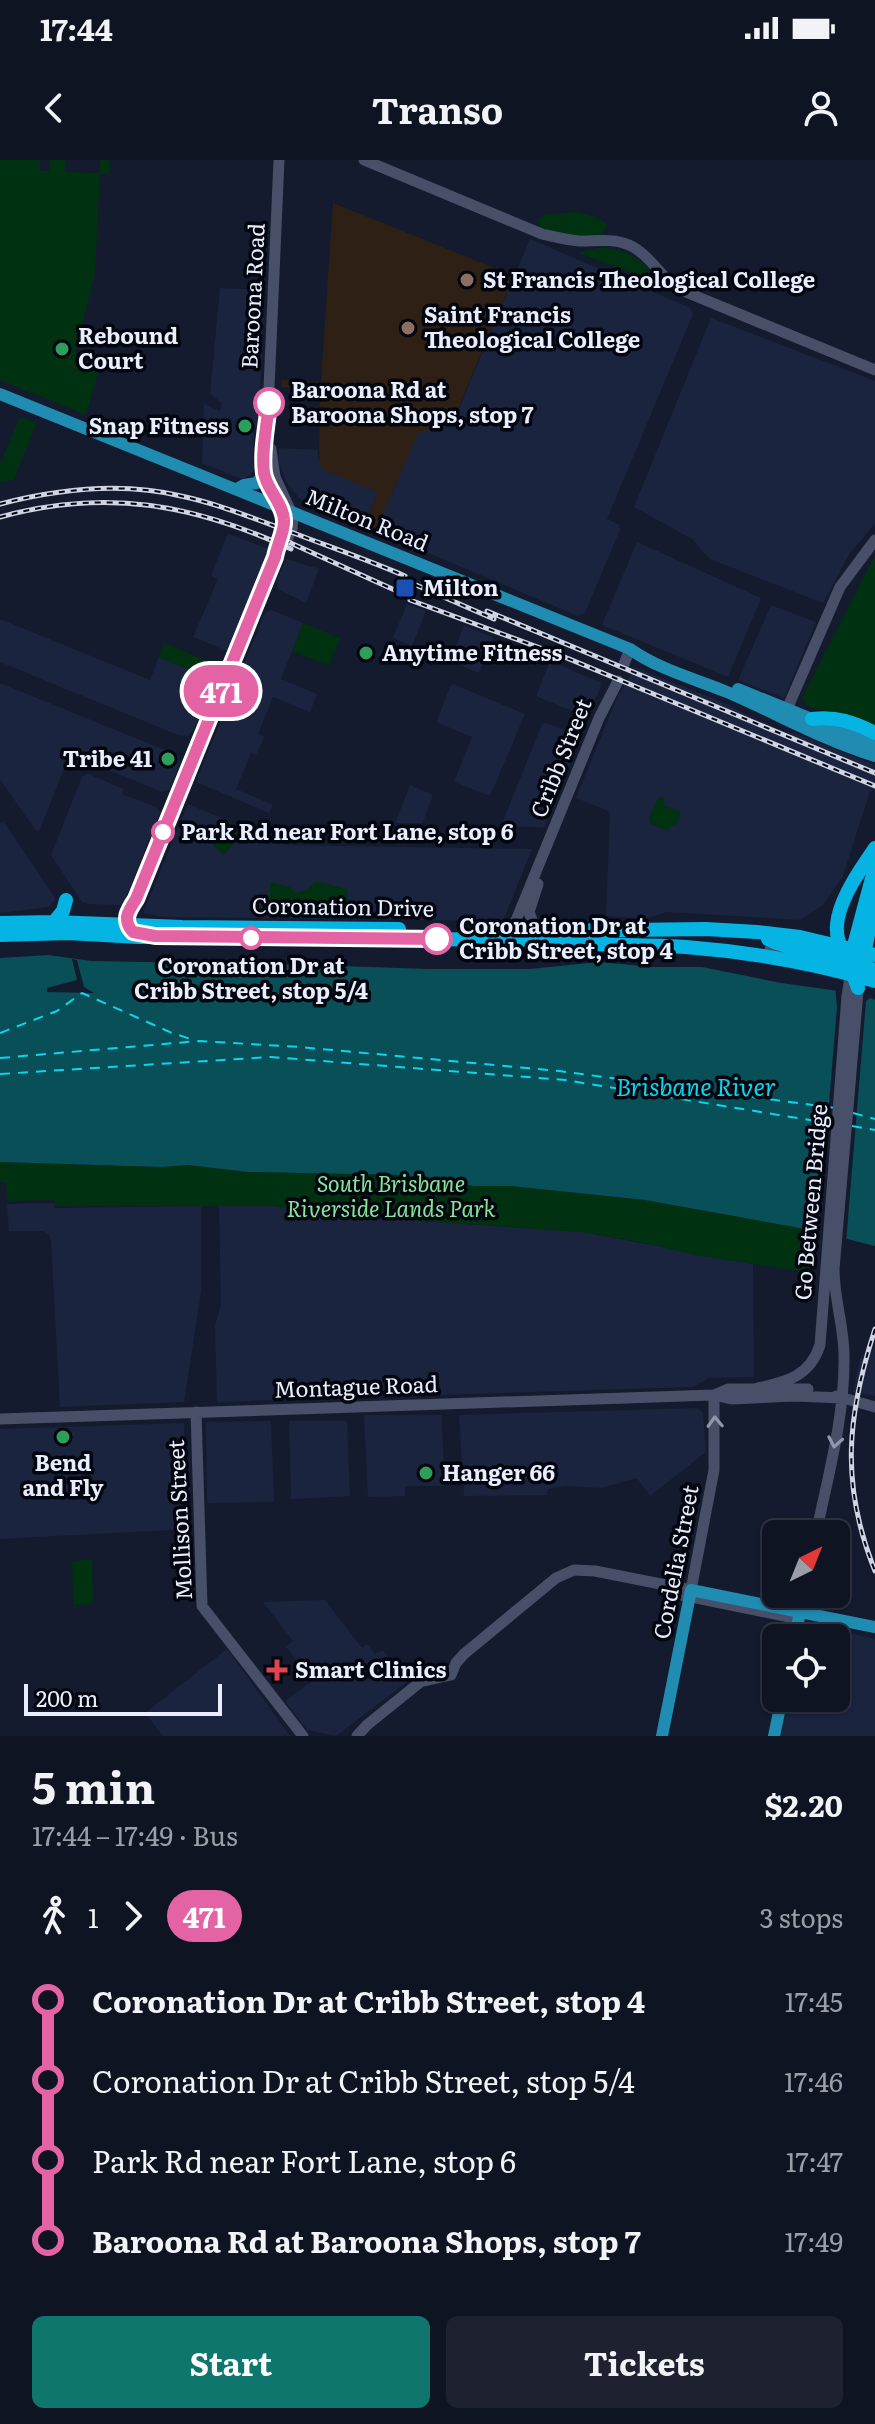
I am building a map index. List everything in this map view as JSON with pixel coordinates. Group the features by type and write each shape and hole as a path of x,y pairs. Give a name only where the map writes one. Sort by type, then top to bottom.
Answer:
{"highway":[{"path":"812,719 843,719 875,733"},
{"path":"871,849 843,899 837,917 838,935 845,949 860,964 875,970"},
{"path":"856,967 858,926 875,867"},
{"path":"856,967 875,899"},
{"path":"54,922 63,911 66,900"},
{"name":"Coronation Drive","path":"0,923 128,925 149,931 510,935 582,944 686,947 781,958 875,981"},
{"path":"789,935 843,932 858,926"},
{"name":"Coronation Drive","path":"510,935 536,931 706,929 757,932 789,935 856,967"},
{"name":"Coronation Drive","path":"0,935 68,933 139,937 149,931"},
{"path":"757,932 773,941 831,956 856,967"},
{"path":"556,940 732,942 856,967"}],"main road":[{"name":"Milton Road","path":"0,394 630,649 645,651 875,756"},
{"path":"237,489 257,483 264,473"},
{"name":"Milton Road","path":"785,714 812,719 875,745"},
{"path":"690,1593 875,1635"},
{"name":"Cordelia Street","path":"662,1736 690,1593"},
{"path":"800,1616 875,1627"},
{"path":"798,1624 800,1616"},
{"path":"774,1736 779,1712"}],"street":[{"name":"Baroona Road","path":"279,160 264,448 264,473 279,506"},
{"path":"364,160 542,234 570,240 625,243 640,252 664,278 681,290 875,370"},
{"name":"Baroona Road","path":"267,433 273,472 292,511"},
{"path":"275,557 284,523 279,506"},
{"path":"128,925 126,918 275,557 292,529 292,511"},
{"path":"785,714 840,587 875,540"},
{"path":"624,664 630,649"},
{"name":"Cribb Street","path":"510,935 599,718 618,681"},
{"path":"536,931 529,912 545,852"},
{"path":"136,899 137,917 149,931"},
{"path":"770,949 833,970 856,967"},
{"name":"Go Between Bridge","path":"758,1388 795,1378 806,1370 814,1360 821,1337 830,1269 856,967"},
{"name":"Go Between Bridge","path":"819,1520 842,1398 844,1345 830,1269"},
{"name":"Montague Road","path":"714,1395 726,1390 805,1388 875,1407"},
{"name":"Montague Road","path":"0,1419 714,1395 728,1399 794,1396 842,1398"},
{"name":"Cordelia Street","path":"690,1593 714,1470 714,1395"},
{"name":"Mollison Street","path":"196,1412 200,1600 303,1736"},
{"path":"357,1736 435,1670 447,1674 491,1630 556,1578 568,1572 690,1593"},
{"path":"800,1616 801,1608"},
{"path":"368,1736 369,1728 377,1717"}],"shaded area":[{"name":"Saint Francis Theological College","path":"333,203 514,276 454,418 418,433 376,531 363,528 378,492 324,470 319,464 320,389 282,387 282,380 321,382"},
{"path":"530,239 690,308 693,314 607,519 619,525 620,530 585,613 578,616 376,531 418,432 455,418"},
{"path":"220,288 265,290 258,427 254,428 255,470 242,479 202,463 204,404 220,411 222,403 210,394"},
{"path":"711,318 875,381 875,524 850,553 823,603 710,559 692,539 634,507"},
{"path":"279,448 318,450 318,459 378,492 363,528 319,511 299,498 287,483 279,462"},
{"path":"228,534 272,550 231,652 193,637 218,579 211,575"},
{"path":"637,542 761,598 728,677 602,625"},
{"path":"286,559 319,569 306,603 278,589 277,580"},
{"path":"407,604 426,611 412,646 393,638"},
{"path":"771,605 816,622 784,698 738,680"},
{"path":"271,610 303,623 281,679 317,694 310,712 273,697 258,734 264,737 256,755 251,753 236,789 273,805 269,813 196,782 265,613"},
{"path":"0,619 150,680 159,657 214,680 194,729 188,736 178,735 0,662"},
{"path":"464,625 494,638 479,673 450,661"},
{"path":"550,661 602,683 588,713 579,714 536,696"},
{"path":"634,667 722,702 789,734 792,732 875,765 875,789 870,791 843,876 822,906 800,920 666,912 645,919 606,916 610,812 576,798 619,693"},
{"path":"0,683 177,755 180,763 170,789 162,792 70,754 40,829 36,831 0,779"},
{"path":"453,684 525,714 490,796 454,782 472,737 436,722"},
{"path":"542,724 578,735 580,739 544,827 501,826"},
{"path":"88,774 124,789 122,794 156,807 160,812 125,900 120,905 82,902 51,855 82,777"},
{"path":"410,785 433,795 424,819 422,823 395,823"},
{"path":"188,804 285,845 532,849 503,921 164,917 143,913"},
{"path":"4,822 54,896 55,900 48,907 0,913 0,823"},
{"path":"54,1203 54,1208 201,1206 201,1292 184,1402 60,1407 51,1241 49,1234 43,1231 9,1231 7,1204"},
{"path":"219,1205 274,1206 349,1216 582,1232 753,1264 754,1377 709,1378 693,1387 217,1402 215,1326 221,1304"},
{"path":"875,1348 875,1396 853,1392 860,1359"},
{"path":"697,1408 703,1413 706,1452 650,1496 637,1478 601,1488 565,1486 548,1489 547,1495 464,1496 459,1415"},
{"path":"364,1415 442,1415 444,1486 405,1486 405,1496 368,1497"},
{"path":"271,1421 274,1502 207,1503 206,1422"},
{"path":"289,1421 347,1421 350,1496 291,1499"},
{"path":"184,1423 188,1529 0,1539 0,1429"},
{"path":"325,1600 362,1648 367,1644 375,1654 383,1650 407,1682 336,1736 307,1730 285,1701 312,1681 286,1647 293,1641 263,1602"},
{"path":"850,1633 875,1639 875,1736 780,1736 785,1712 850,1712"},
{"path":"227,1649 290,1736 163,1736 145,1713"}],"green space":[{"path":"0,160 40,160 40,171 49,171 50,160 65,160 65,172 99,173 100,160 110,160 109,174 100,174 95,273 74,359 100,367 86,415 0,380"},
{"path":"578,212 608,225 600,236 568,237 540,227 538,220 546,214"},
{"path":"598,248 614,249 635,257 652,273 651,279 578,253"},
{"path":"22,417 37,422 14,480 0,482 0,464"},
{"path":"875,555 875,731 807,706 802,698"},
{"path":"303,623 340,638 329,666 292,651"},
{"path":"164,643 220,666 214,680 159,657"},
{"path":"659,796 664,798 664,805 681,812 675,827 670,825 668,831 651,824 649,818"},
{"path":"230,821 243,832 224,855 212,844"},
{"path":"270,882 290,887 294,893 306,890 315,882 347,889 349,918 270,917"},
{"name":"South Brisbane Riverside Lands Park","path":"0,1162 162,1167 188,1165 248,1172 402,1175 474,1186 511,1186 645,1200 816,1231 813,1273 696,1255 582,1232 349,1216 274,1206 55,1206 54,1200 7,1201 6,1182 0,1182"},
{"path":"92,1559 93,1604 73,1605 72,1561"}],"water":[{"name":"Brisbane River","path":"49,955 91,961 428,969 530,969 599,962 702,967 781,983 861,994 875,1000 875,1246 816,1231 645,1200 511,1186 474,1186 402,1175 248,1172 188,1165 162,1167 0,1162 0,958"}],"pier":[{"path":"72,959 77,960 84,987 94,993 47,992 47,988 77,980"},
{"path":"835,987 875,995 866,1001 846,1243 818,1236 837,1007"}],"ferry route":[{"path":"0,1033 57,1011 82,993 194,1040"},
{"path":"0,1058 199,1041 300,1047 559,1071 835,1108"},
{"path":"0,1074 271,1057 565,1080 834,1124"},
{"path":"853,1113 875,1119"},
{"path":"852,1126 875,1130"}],"railway":[{"path":"0,504 45,494 90,489 159,492 237,512 405,576"},
{"path":"0,517 76,503 148,505 219,521 291,549"},
{"path":"284,540 399,592"},
{"path":"416,585 494,619"},
{"path":"410,600 562,656 875,786"},
{"path":"487,611 875,773"},
{"path":"875,1329 858,1391 851,1450 856,1509 875,1571"}],"bus line":[{"name":"471","path":"269,403 264,473 284,516 284,526 275,557 126,918 127,923 133,932 155,936 437,939"}],"place":[{"name":"St Francis Theological College","path":"467,280"},
{"name":"Saint Francis Theological College","path":"408,328"},
{"name":"Rebound Court","path":"62,349"},
{"name":"Baroona Rd at Baroona Shops, stop 7","path":"269,403"},
{"name":"Snap Fitness","path":"245,426"},
{"name":"Milton","path":"405,588"},
{"name":"Anytime Fitness","path":"366,653"},
{"name":"Tribe 41","path":"168,759"},
{"name":"Park Rd near Fort Lane, stop 6","path":"163,832"},
{"name":"Coronation Dr at Cribb Street, stop 5/4","path":"251,938"},
{"name":"Coronation Dr at Cribb Street, stop 4","path":"437,939"},
{"name":"Bend and Fly","path":"63,1437"},
{"name":"Hanger 66","path":"426,1473"},
{"name":"Smart Clinics","path":"277,1670"}]}
